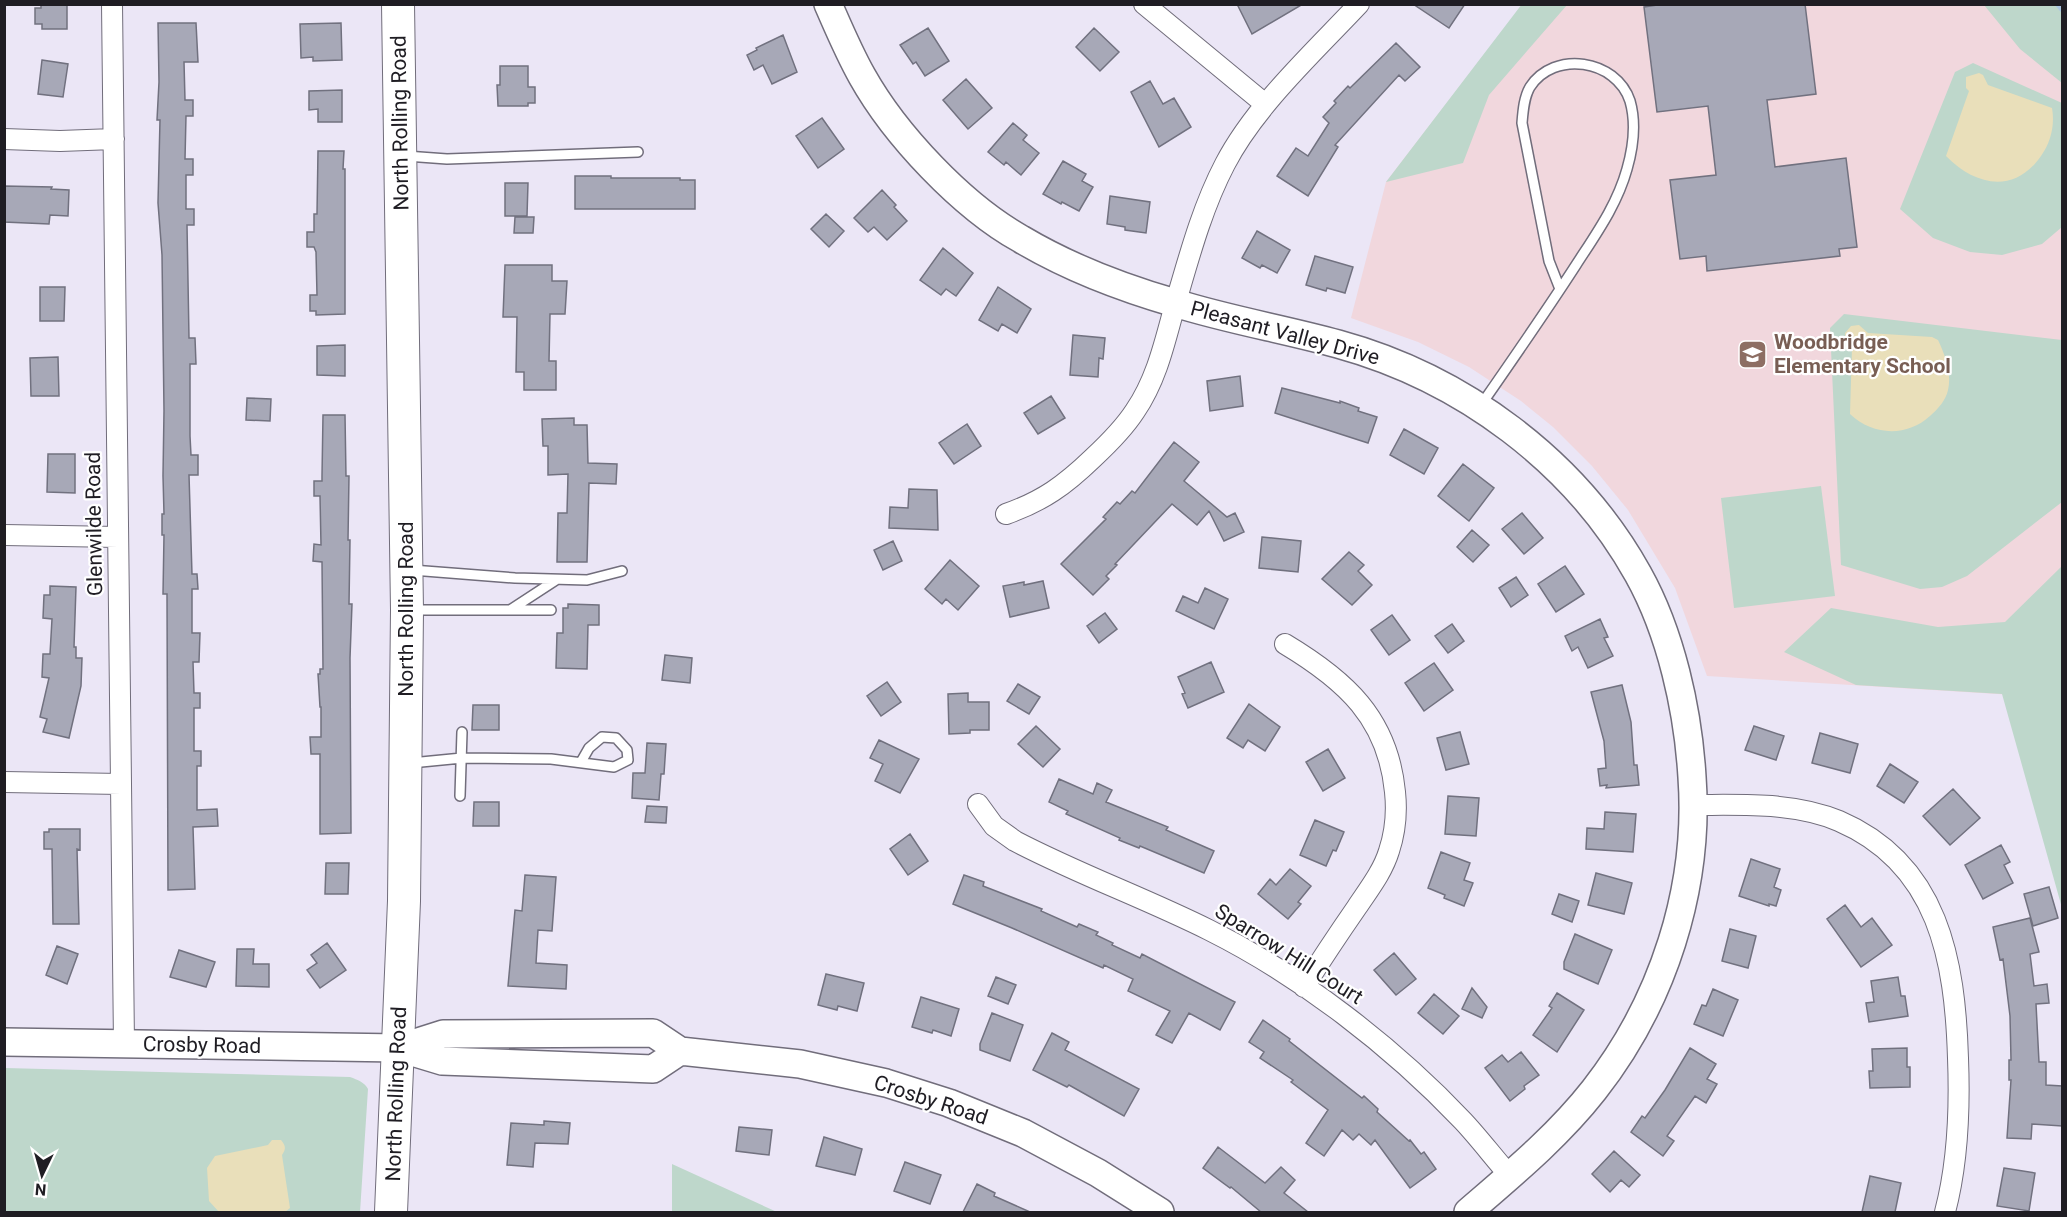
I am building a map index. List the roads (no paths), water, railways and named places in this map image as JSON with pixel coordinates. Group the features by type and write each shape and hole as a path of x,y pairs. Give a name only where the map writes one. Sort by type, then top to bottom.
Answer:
{"main road":[{"name":"North Rolling Road","path":"391,1212 399,1048 406,764 407,610 398,4"}],"street":[{"name":"Glenwilde Road","path":"112,4 123,1044"},
{"name":"Pleasant Valley Drive","path":"828,4 864,80 895,124 933,168 975,206 1018,238 1063,261 1176,304 1340,344 1434,380 1479,407 1530,444 1571,483 1607,527 1638,574 1659,619 1685,713 1694,805 1692,851 1673,942 1653,993 1628,1040 1596,1088 1565,1123 1510,1176 1468,1212"},
{"path":"1143,4 1265,104"},
{"path":"1006,514 1031,506 1071,480 1112,440 1136,411 1161,356 1209,195 1243,133 1265,104 1359,4"},
{"path":"4,139 114,140"},
{"path":"4,535 118,537"},
{"path":"1285,644 1318,663 1363,706 1386,746 1394,776 1396,804 1389,852 1375,880 1304,987"},
{"path":"4,782 121,784"},
{"name":"Sparrow Hill Court","path":"978,804 994,826 1014,841 1211,931 1258,957 1352,1020 1391,1051 1464,1122 1510,1176"},
{"path":"1694,805 1768,806 1808,812 1838,820 1862,833 1894,856 1913,879 1929,906 1944,940 1954,986 1960,1088 1956,1147 1945,1212"},
{"name":"Crosby Road","path":"4,1042 399,1048 442,1034 653,1033 680,1051 800,1064 886,1083 950,1103 1023,1133 1098,1173 1160,1212"}],"lane":[{"path":"1479,407 1560,289 1607,218 1620,191 1628,166 1633,120 1629,101 1622,86 1610,74 1593,65 1577,63 1557,66 1543,74 1530,87 1524,104 1522,123 1549,261 1560,289"},
{"path":"400,156 447,159 638,152"},
{"path":"407,569 587,580 622,571"},
{"path":"509,610 558,579"},
{"path":"407,610 550,610"},
{"path":"460,796 462,732"},
{"path":"406,764 462,758 581,762 598,766 614,766 628,760 627,750 616,738 602,738 589,748 581,762"}],"waterway":[{"path":"2058,4 2062,9"}],"place":[{"name":"Woodbridge Elementary School","path":"1753,354"}]}
